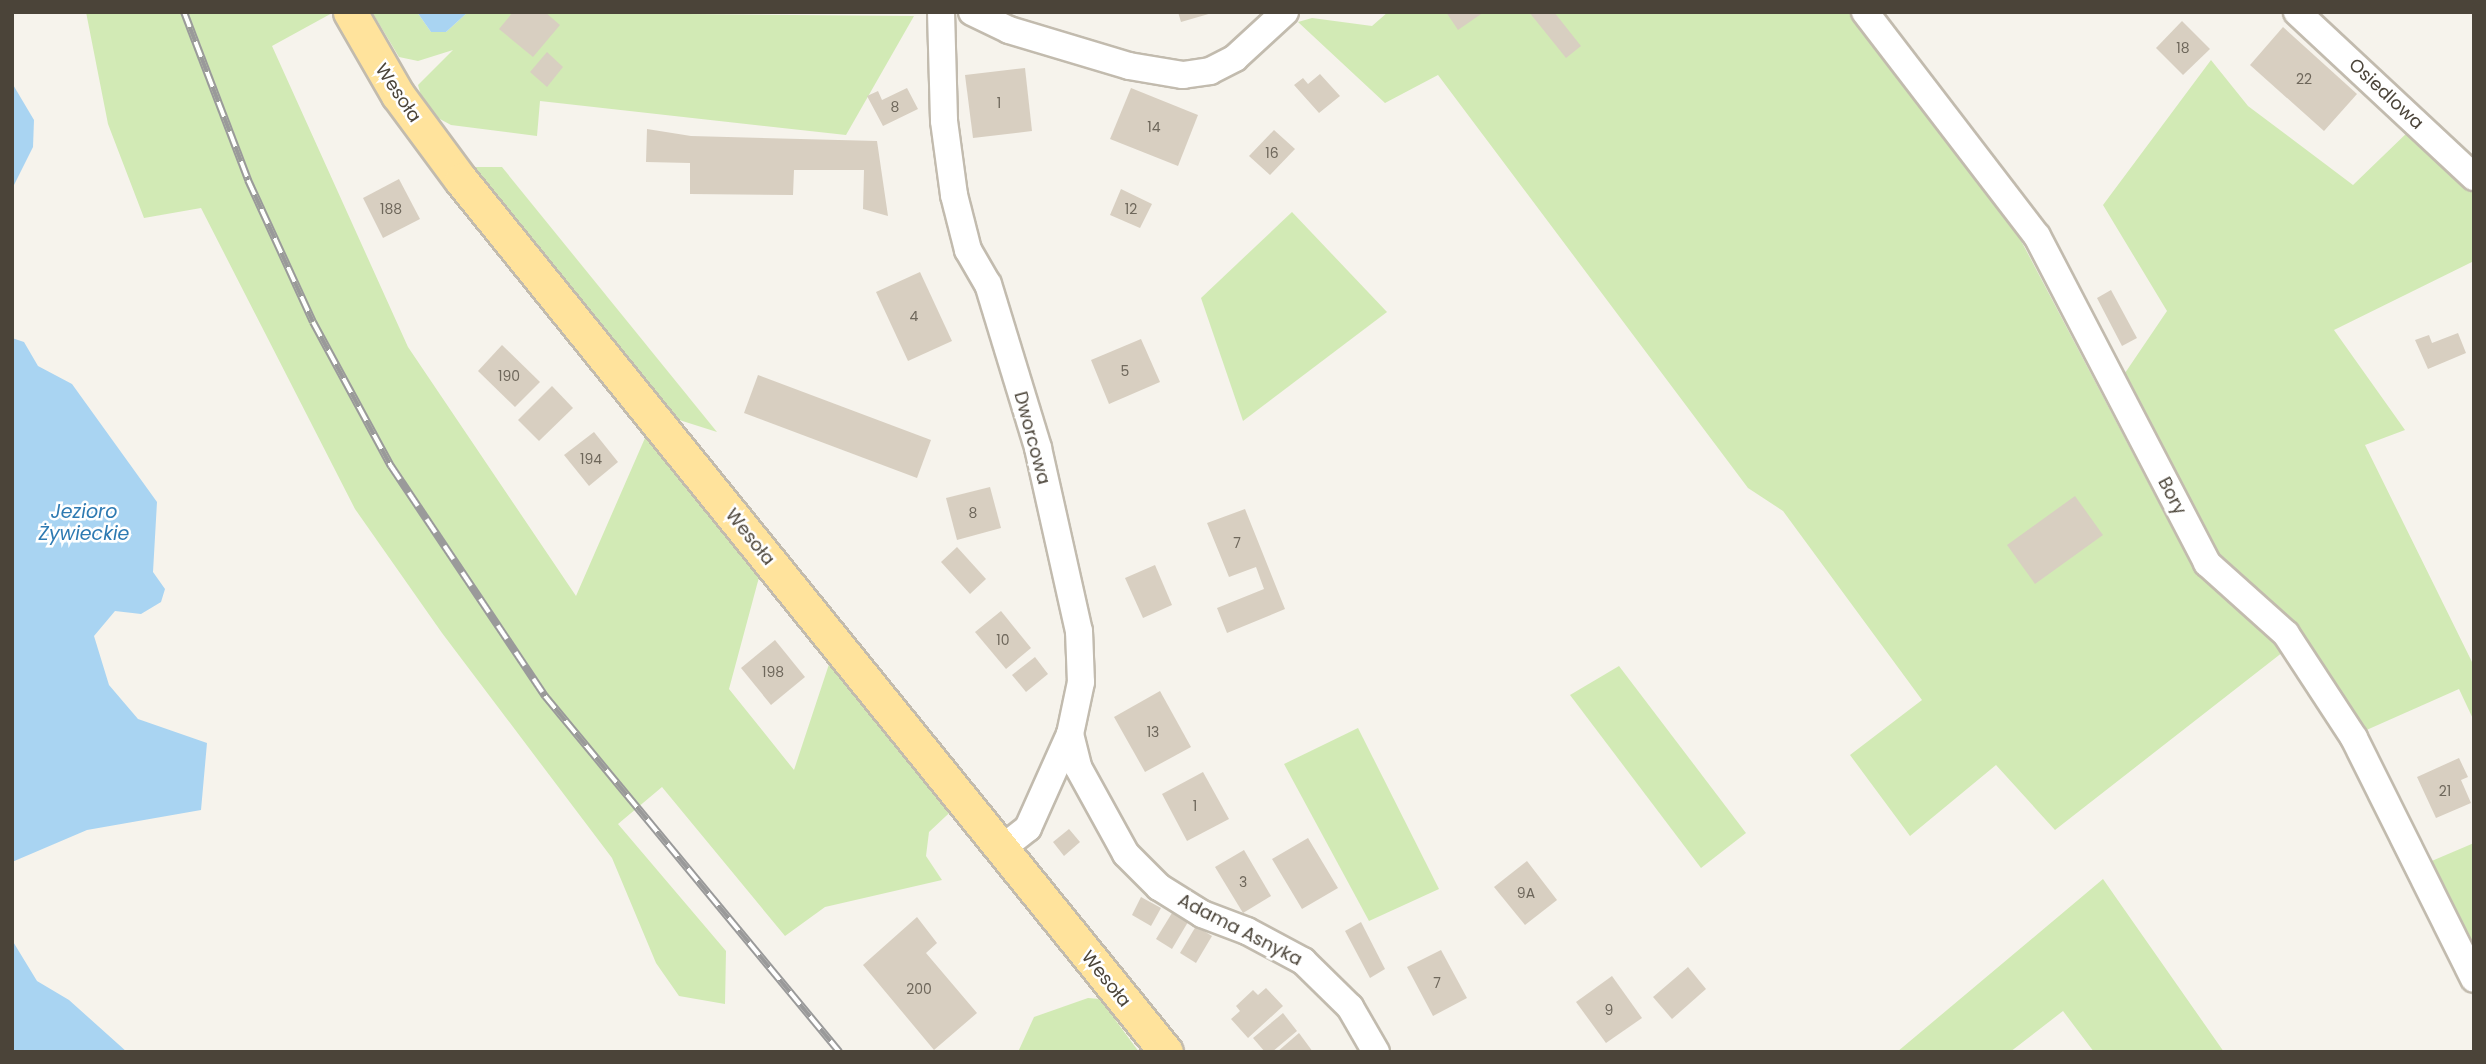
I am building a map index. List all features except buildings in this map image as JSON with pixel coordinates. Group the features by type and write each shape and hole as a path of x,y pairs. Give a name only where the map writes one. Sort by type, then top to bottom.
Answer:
{"main road":[{"name":"Wesoła","path":"350,12 398,95 461,180 1166,1052"}],"street":[{"name":"Dworcowa","path":"941,12 944,121 954,195 968,250 988,284 1038,448 1079,631 1081,682 1070,734 1028,828 1001,849"},
{"path":"972,12 1009,30 1116,62 1182,75 1210,71 1235,58 1285,12"},
{"name":"Bory","path":"1865,12 2038,236 2207,562 2286,634 2354,738 2474,979"},
{"name":"Osiedlowa","path":"2297,12 2474,177"},
{"name":"Adama Asnyka","path":"1070,734 1079,767 1126,854 1159,887 1202,914 1247,931 1303,961 1350,1007 1376,1052"}],"green space":[{"path":"86,12 334,12 272,46 408,347 576,596 645,438 663,430 765,555 729,689 794,770 836,643 962,801 929,832 926,856 942,880 825,907 785,936 662,787 618,824 726,951 725,1004 679,996 656,963 612,858 442,633 355,509 201,208 144,218 108,124"},
{"path":"372,12 417,12 431,32 446,32 468,12 914,16 846,135 540,101 537,136 451,125 438,118 422,99 418,85 453,50 418,61 399,57"},
{"path":"1388,12 1848,12 1996,193 2172,528 2203,574 2283,652 2055,830 1996,765 1910,836 1850,755 1922,700 1783,511 1748,488 1438,75 1385,103 1298,22 1312,18 1372,26"},
{"path":"2211,60 2248,106 2353,185 2412,128 2474,191 2474,261 2334,330 2405,430 2365,445 2474,666 2474,721 2459,689 2362,732 2308,647 2206,544 2173,487 2125,373 2167,311 2103,205"},
{"path":"476,167 502,167 717,432 673,418 475,177"},
{"path":"1292,212 1387,312 1243,421 1201,298"},
{"path":"1619,666 1746,833 1701,868 1570,695"},
{"path":"1358,728 1439,889 1369,921 1284,764"},
{"path":"2474,843 2474,962 2427,863"},
{"path":"2103,879 2224,1052 2094,1052 2063,1011 2010,1052 1897,1052"},
{"path":"1088,998 1100,999 1139,1052 1018,1052 1034,1017"}],"water":[{"path":"417,12 468,12 446,32 431,32"},
{"path":"12,83 34,120 33,147 12,189"},
{"name":"Jezioro Żywieckie","path":"12,338 24,342 38,366 72,384 157,502 153,572 165,589 161,602 141,614 115,611 94,636 109,685 138,719 207,743 201,810 87,830 12,862"},
{"path":"12,940 37,981 69,1000 127,1052 12,1052"}],"railway":[{"path":"184,12 248,180 313,322 391,466 545,696 839,1052"}]}
